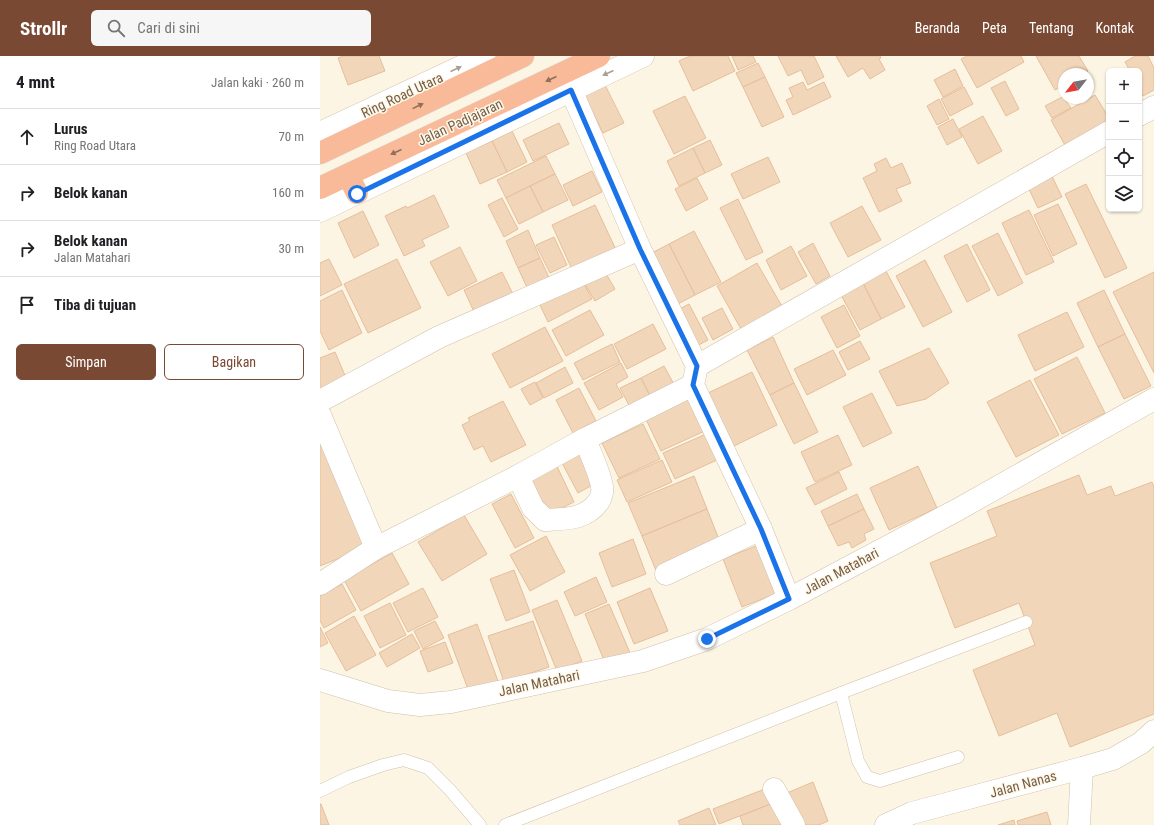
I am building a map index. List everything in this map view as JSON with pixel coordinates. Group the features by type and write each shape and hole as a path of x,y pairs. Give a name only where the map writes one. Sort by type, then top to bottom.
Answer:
{"highway":[{"path":"320,153 523,56"},
{"name":"Jalan Padjajaran","path":"320,188 352,184 599,56"}],"street":[{"name":"Ring Road Utara","path":"320,134 484,56"},
{"path":"320,211 352,184 571,90 643,56"},
{"path":"571,90 761,529 789,599"},
{"path":"1142,113 1154,107"},
{"path":"320,584 376,548 518,476 695,376 1106,134"},
{"path":"320,401 439,337 640,249"},
{"name":"Jalan Matahari","path":"320,680 388,701 420,705 451,702 643,661 707,639 789,599 957,510 1154,399"},
{"path":"320,415 376,548"},
{"path":"518,476 533,508 545,520 571,519 585,514 595,506 601,498 603,488 585,439"},
{"path":"666,574 761,529"},
{"name":"Jalan Nanas","path":"886,825 912,813 1113,759 1140,743 1154,731"},
{"path":"1079,825 1082,768"},
{"path":"774,789 794,825"}],"lane":[{"path":"504,825 1026,622"},
{"path":"841,693 858,761 867,777 880,781 958,757"},
{"path":"320,791 349,777 383,765 404,760 428,768 450,790 480,825"}],"building":[{"path":"343,56 379,56 385,71 348,85 338,58"},
{"path":"690,56 728,56 735,71 693,91 679,61"},
{"path":"732,56 753,56 756,62 738,70"},
{"path":"778,56 814,56 824,77 808,85 801,70 788,76"},
{"path":"836,56 880,56 881,58 879,59 885,70 870,79 863,68 848,77"},
{"path":"967,56 1021,56 1024,62 977,88 961,59"},
{"path":"1036,56 1079,56 1086,68 1058,68 1058,88 1055,90"},
{"path":"1135,56 1148,56 1154,68 1154,90 1143,96 1142,68 1128,68 1125,62"},
{"path":"758,63 765,77 743,87 736,73"},
{"path":"955,69 963,86 943,97 934,80"},
{"path":"765,77 784,117 762,127 743,87"},
{"path":"1005,81 1019,109 1006,116 991,88"},
{"path":"803,82 807,90 824,82 831,97 793,115 786,100 793,97 789,88"},
{"path":"605,85 624,123 603,133 584,94"},
{"path":"964,87 973,104 950,116 941,99"},
{"path":"685,96 706,138 674,154 653,111"},
{"path":"1094,96 1106,113 1106,124 1066,147 1051,120 1079,104 1094,104"},
{"path":"939,99 949,119 937,125 927,106"},
{"path":"1058,99 1058,104 1068,104 1071,108 1052,118 1045,106"},
{"path":"983,116 1002,151 978,164 959,129"},
{"path":"953,119 962,137 947,145 938,127"},
{"path":"559,123 569,144 533,161 523,140"},
{"path":"512,131 527,162 507,172 492,141"},
{"path":"710,140 722,165 705,173 693,148"},
{"path":"492,141 507,172 480,184 466,153"},
{"path":"693,148 705,173 679,186 667,161"},
{"path":"546,156 555,174 506,198 497,180"},
{"path":"768,157 780,182 743,199 731,174"},
{"path":"886,158 891,168 902,163 911,183 896,189 902,201 879,212 863,178 877,171 874,164"},
{"path":"592,171 602,192 573,206 563,185"},
{"path":"1050,172 1062,197 1038,208 1026,183"},
{"path":"555,174 568,200 543,212 530,186"},
{"path":"697,178 708,199 686,211 675,189"},
{"path":"1086,184 1127,268 1105,278 1065,194"},
{"path":"530,186 543,212 519,224 506,198"},
{"path":"434,195 449,227 422,240 425,246 404,256 385,216 406,206 407,208"},
{"path":"502,198 518,229 504,237 488,205"},
{"path":"738,199 763,252 746,260 720,208"},
{"path":"1058,204 1077,244 1053,256 1034,215"},
{"path":"595,205 618,254 574,274 552,225"},
{"path":"862,206 881,240 848,257 830,223"},
{"path":"1029,210 1054,262 1026,275 1002,223"},
{"path":"363,211 379,245 354,258 338,223"},
{"path":"528,230 540,258 518,268 506,241"},
{"path":"694,231 721,282 695,295 669,244"},
{"path":"998,233 1023,283 998,296 972,246"},
{"path":"554,237 567,265 550,273 536,245"},
{"path":"813,243 830,276 816,284 798,252"},
{"path":"669,244 695,295 674,306 648,255"},
{"path":"967,244 990,290 967,302 944,256"},
{"path":"791,246 807,276 781,290 766,260"},
{"path":"460,247 477,281 448,296 430,262"},
{"path":"540,258 552,284 530,294 518,268"},
{"path":"329,259 342,285 320,296 320,263"},
{"path":"397,259 421,308 368,333 344,284"},
{"path":"925,260 952,312 923,327 896,276"},
{"path":"757,263 783,308 742,331 717,286"},
{"path":"886,271 905,307 881,319 863,283"},
{"path":"502,272 515,298 476,316 464,290"},
{"path":"605,272 615,289 595,301 585,284"},
{"path":"1154,272 1154,373 1113,292"},
{"path":"582,280 592,299 548,322 539,303"},
{"path":"863,283 881,319 860,330 841,295"},
{"path":"342,290 362,333 329,350 320,331 320,301"},
{"path":"1104,290 1125,334 1098,347 1077,303"},
{"path":"689,304 708,340 693,348 674,312"},
{"path":"844,305 860,336 837,348 821,317"},
{"path":"722,308 733,329 713,340 702,318"},
{"path":"590,310 604,335 566,356 552,330"},
{"path":"1067,312 1084,347 1035,371 1018,335"},
{"path":"653,324 666,349 627,369 614,344"},
{"path":"545,327 563,361 510,388 492,354"},
{"path":"1125,334 1151,386 1124,399 1098,347"},
{"path":"773,337 794,383 770,395 747,350"},
{"path":"860,341 870,359 848,370 839,352"},
{"path":"612,344 620,362 583,380 574,363"},
{"path":"929,348 949,383 926,399 897,406 879,371"},
{"path":"833,350 846,375 807,395 794,369"},
{"path":"335,352 347,380 320,392 320,358"},
{"path":"1077,357 1105,413 1062,434 1034,379"},
{"path":"621,363 628,377 616,384 623,397 599,410 584,383"},
{"path":"664,366 676,388 652,400 641,378"},
{"path":"565,367 573,383 544,398 536,383"},
{"path":"752,372 777,425 734,446 708,393"},
{"path":"641,378 652,400 632,411 620,388"},
{"path":"1030,380 1059,435 1016,457 987,402"},
{"path":"535,382 543,398 530,405 521,389"},
{"path":"794,383 818,432 794,444 770,395"},
{"path":"579,388 596,421 573,433 556,400"},
{"path":"872,393 892,433 863,447 843,407"},
{"path":"691,396 707,430 661,451 645,417"},
{"path":"503,401 526,445 491,462 483,446 474,450 462,425 470,421 468,418"},
{"path":"643,424 660,459 619,478 602,443"},
{"path":"320,427 369,546 320,566"},
{"path":"706,434 717,460 675,479 663,453"},
{"path":"838,435 852,465 815,482 801,452"},
{"path":"580,451 596,483 578,493 561,461"},
{"path":"554,460 574,502 544,517 524,475"},
{"path":"662,460 672,482 627,502 617,480"},
{"path":"918,466 937,508 889,530 870,488"},
{"path":"839,472 847,489 815,505 806,488"},
{"path":"1079,475 1087,495 1111,486 1115,496 1152,482 1154,487 1154,714 1070,747 1057,713 999,736 973,670 1035,645 1019,603 955,628 930,563 997,536 987,511"},
{"path":"694,476 707,509 642,536 628,503"},
{"path":"511,494 534,538 515,548 492,504"},
{"path":"857,494 864,509 828,526 821,511"},
{"path":"707,509 722,547 657,573 642,536"},
{"path":"864,509 874,529 864,534 866,540 852,548 849,542 838,546 828,526"},
{"path":"464,515 487,554 442,581 418,542"},
{"path":"546,536 565,572 530,591 510,555"},
{"path":"633,539 646,574 612,587 599,553"},
{"path":"761,544 780,592 742,607 723,559"},
{"path":"392,553 409,584 361,611 344,580"},
{"path":"514,570 530,612 506,621 490,579"},
{"path":"596,577 607,602 575,616 564,592"},
{"path":"342,584 356,610 324,628 320,621 320,596"},
{"path":"423,588 438,617 408,632 393,603"},
{"path":"650,588 668,631 634,644 617,602"},
{"path":"557,600 582,661 557,671 532,610"},
{"path":"390,603 406,635 380,648 364,616"},
{"path":"609,604 631,655 606,665 585,614"},
{"path":"354,616 376,655 346,671 325,633"},
{"path":"435,621 444,638 423,649 414,631"},
{"path":"533,621 549,667 504,682 488,636"},
{"path":"477,624 498,681 469,692 448,635"},
{"path":"320,627 328,643 320,647"},
{"path":"412,634 420,648 387,667 379,653"},
{"path":"445,642 453,663 428,672 420,651"},
{"path":"813,782 828,821 819,825 799,825 787,793"},
{"path":"770,787 776,802 719,824 713,809"},
{"path":"776,802 784,825 743,825 740,816"},
{"path":"321,804 329,825 320,825"},
{"path":"709,808 716,825 680,825 678,821"},
{"path":"1047,812 1051,825 1018,825 1017,821"},
{"path":"1014,820 1015,825 998,825"}],"route":[{"path":"357,194 571,90 640,249 697,366 693,385 761,529 789,599 707,639"}]}
